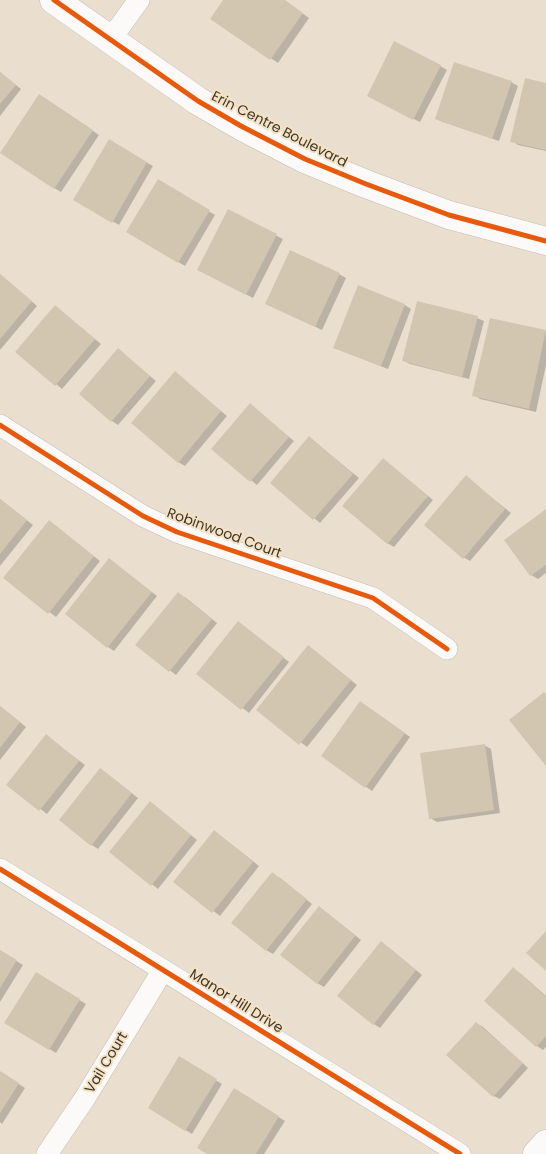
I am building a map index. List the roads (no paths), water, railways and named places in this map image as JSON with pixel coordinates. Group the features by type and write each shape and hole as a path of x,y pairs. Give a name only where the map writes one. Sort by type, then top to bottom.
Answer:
{"street":[{"name":"Erin Centre Boulevard","path":"54,0 198,101 305,159 449,215 546,241"},
{"path":"110,40 139,0"},
{"name":"Robinwood Court","path":"0,425 143,516 178,532 374,598 447,649"},
{"name":"Manor Hill Drive","path":"0,869 460,1154"},
{"name":"Vail Court","path":"47,1154 86,1098 163,970"},
{"path":"537,1154 546,1144"}]}
